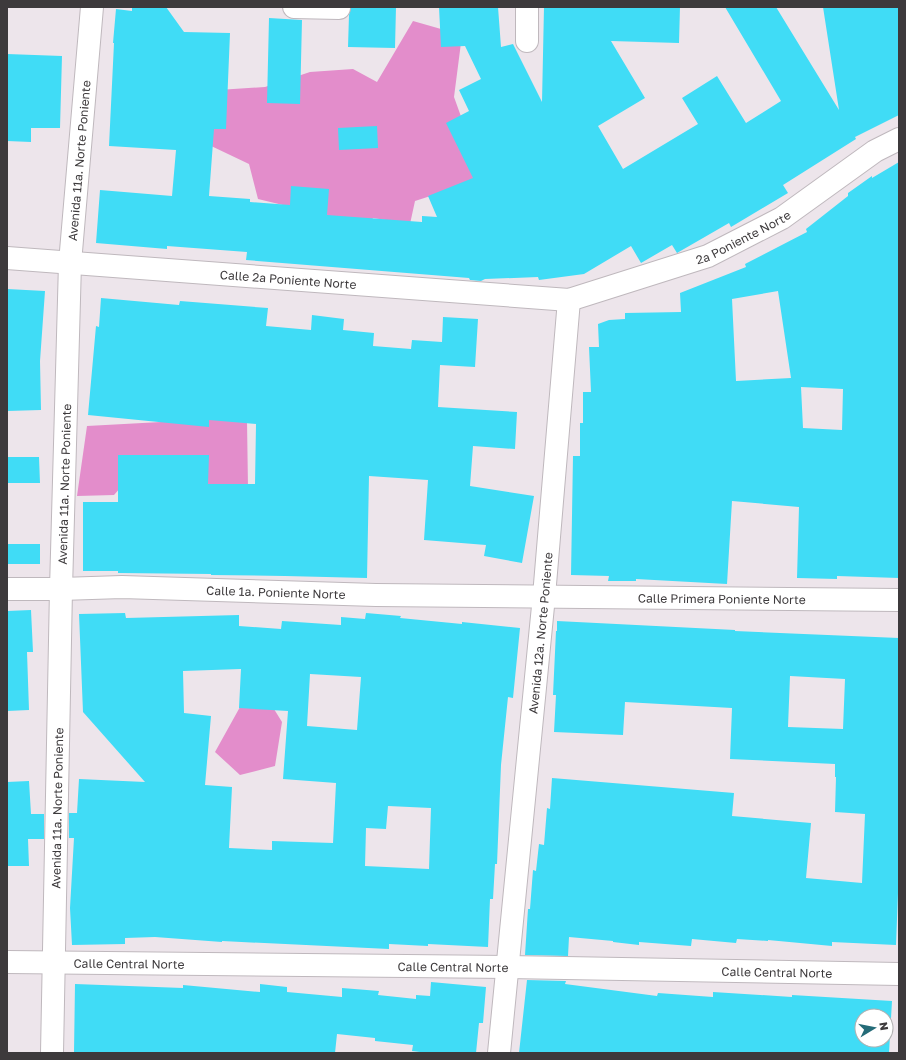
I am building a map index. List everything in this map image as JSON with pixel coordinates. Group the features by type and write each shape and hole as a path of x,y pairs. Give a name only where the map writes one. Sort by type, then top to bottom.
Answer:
{"street":[{"name":"Avenida 11a. Norte Poniente","path":"52,1053 61,589 70,263 92,7"},
{"path":"294,7 338,8"},
{"path":"527,7 527,41"},
{"name":"2a Poniente Norte","path":"569,300 708,256 782,218 875,151 899,139"},
{"name":"Calle 2a Poniente Norte","path":"7,258 569,300"},
{"name":"Avenida 12a. Norte Poniente","path":"499,1053 544,596 569,300"},
{"name":"Calle 1a. Poniente Norte","path":"7,589 122,587 376,595 544,596"},
{"name":"Calle Primera Poniente Norte","path":"544,596 899,600"},
{"name":"Calle Central Norte","path":"7,962 508,966 899,974"}],"shaded area":[{"path":"413,21 462,35 454,97 486,186 449,190 415,201 410,224 373,218 346,262 319,212 276,262 249,246 287,206 258,199 249,164 207,144 218,90 265,87 310,72 353,69 377,82"},
{"path":"165,398 247,421 248,488 185,482 146,458 114,495 77,496 87,426 161,422"},
{"path":"250,689 269,701 282,722 275,766 240,775 215,752"}],"building":[{"path":"132,7 166,7 184,32 230,33 226,129 214,129 209,196 250,199 250,202 290,205 291,186 329,189 327,215 422,222 422,216 437,217 428,196 473,178 446,123 469,111 459,90 481,79 465,46 441,47 439,7 498,7 501,47 513,44 542,102 544,7 680,7 679,43 611,41 645,98 598,126 623,169 698,124 682,98 717,76 746,123 781,101 725,7 776,7 839,110 823,7 899,7 899,115 855,137 856,139 783,185 788,193 731,227 729,223 677,253 672,245 641,263 631,246 584,274 539,280 538,277 485,279 481,281 470,280 469,278 246,260 247,252 167,246 167,249 96,243 100,190 172,196 176,150 109,146 113,43 116,9 132,11"},
{"path":"351,7 396,7 395,48 348,47 349,15"},
{"path":"269,18 302,20 300,104 267,103"},
{"path":"7,54 62,56 60,128 31,128 31,142 7,141"},
{"path":"377,126 378,148 339,150 338,128"},
{"path":"899,162 899,578 837,576 837,579 797,578 799,507 732,501 727,584 636,579 636,581 608,581 609,576 571,575 573,456 580,456 580,423 583,423 583,392 591,392 589,347 599,347 598,324 609,320 625,319 625,313 681,312 680,293 746,267 745,264 807,232 806,229 848,196 848,193 872,176 872,178","holes":["778,291 791,378 736,381 732,299","801,387 843,389 842,430 803,428"]},
{"path":"7,289 45,291 40,361 41,410 7,411"},
{"path":"101,298 179,305 180,301 268,308 266,326 311,330 312,315 344,319 343,330 374,333 373,346 411,349 412,340 442,342 443,317 478,319 475,367 440,365 438,407 517,412 515,449 473,446 470,486 534,496 522,563 484,556 486,545 424,540 428,480 369,476 367,578 83,571 83,502 118,502 118,455 209,455 208,484 255,484 256,424 209,420 209,427 88,415 96,326 99,327"},
{"path":"7,457 39,457 40,483 7,483"},
{"path":"7,544 40,544 40,564 7,564"},
{"path":"31,610 33,652 27,652 29,710 7,711 7,611"},
{"path":"125,613 126,618 239,615 239,626 281,629 282,621 341,625 341,617 365,619 366,613 401,616 400,618 520,628 513,698 508,697 501,765 497,864 495,864 493,899 490,899 488,947 389,944 389,949 222,942 155,937 125,938 125,944 72,945 70,908 74,838 69,838 69,813 77,813 79,779 145,782 83,712 79,614","holes":["241,669 239,708 288,711 283,779 336,783 333,843 272,841 272,850 229,848 232,787 205,785 211,716 184,713 183,671","310,674 361,677 357,730 307,726","388,806 431,808 429,869 365,866 366,828 386,829"]},
{"path":"557,621 899,638 899,867 896,945 832,942 832,946 768,940 737,939 736,943 692,939 691,946 639,942 639,945 569,937 568,956 525,955 528,909 530,909 533,870 536,871 539,844 544,845 547,808 550,809 552,778 734,793 732,816 811,823 806,878 862,883 865,814 835,812 835,764 730,759 732,708 625,702 623,735 554,732 556,695 553,695","holes":["790,676 845,679 843,729 788,727"]},
{"path":"29,781 31,814 44,814 44,839 28,839 29,866 7,866 7,782"},
{"path":"527,980 566,981 565,984 657,996 658,993 713,997 713,992 892,1001 892,1008 854,1008 854,1048 889,1048 889,1053 519,1053"},
{"path":"431,982 486,987 483,1023 479,1023 476,1053 428,1053 412,1051 413,1045 375,1041 375,1038 337,1034 335,1053 74,1053 75,984 183,988 183,985 260,992 260,984 287,987 287,992 342,997 342,988 379,991 378,995 416,999 416,995 430,996"}]}
